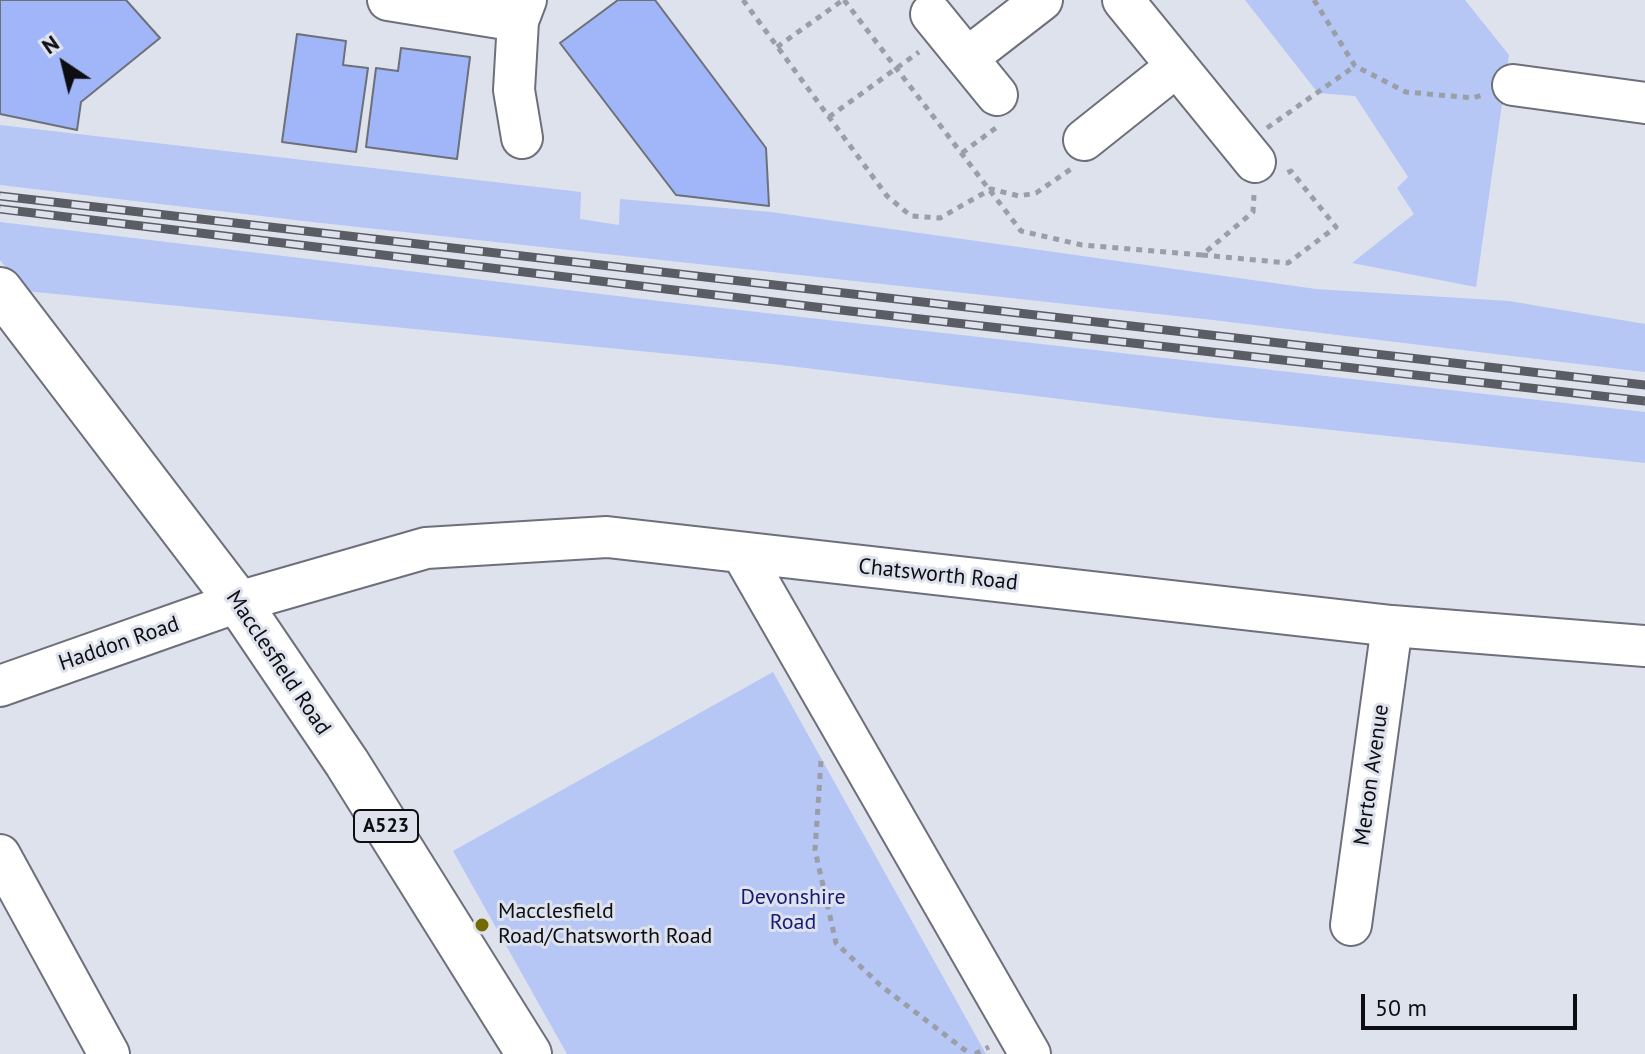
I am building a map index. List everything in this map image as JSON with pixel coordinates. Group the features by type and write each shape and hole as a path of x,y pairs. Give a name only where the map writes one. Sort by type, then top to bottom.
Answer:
{"highway":[{"name":"Macclesfield Road","path":"0,290 238,602 347,763 529,1054"}],"street":[{"path":"388,0 522,10 514,90 522,138"},
{"path":"967,58 1042,0"},
{"path":"1123,0 1177,66 1232,143"},
{"path":"931,14 997,95"},
{"path":"1084,140 1177,66"},
{"path":"1513,85 1645,103"},
{"name":"Chatsworth Road","path":"238,602 426,548 607,537 1392,626 1645,646"},
{"path":"742,553 1030,1054"},
{"name":"Haddon Road","path":"0,686 238,602"},
{"name":"Merton Avenue","path":"1351,925 1392,626"},
{"path":"0,855 109,1054"}],"path":[{"path":"743,0 887,196 911,216 940,218 991,189 1019,196 1036,193 1093,153 1084,140"},
{"path":"777,47 844,0 1021,231 1082,245 1288,263 1336,227 1291,171 1270,183 1232,143"},
{"path":"1314,0 1355,66 1406,92 1473,98 1513,85"},
{"path":"1232,143 1355,66"},
{"path":"829,117 897,68"},
{"path":"1202,255 1253,212 1232,143"},
{"path":"821,759 815,850 836,943 880,985 970,1054"}],"green space":[{"path":"1245,0 1465,0 1509,55 1476,287 1352,263 1414,214 1397,188 1408,177 1355,96 1318,93"},
{"path":"0,125 581,192 580,219 619,225 620,199 771,212 1316,289 1509,301 1645,324 1645,372 1213,320 0,185"},
{"path":"0,222 659,301 1645,412 1645,463 1208,417 773,364 25,291 0,260"},
{"name":"Devonshire Road","path":"773,672 986,1054 567,1054 453,851"}],"building":[{"path":"0,0 126,0 160,38 81,102 77,130 0,114"},
{"path":"618,0 655,0 766,148 769,206 676,195 560,43"},
{"path":"297,34 346,41 343,65 368,68 356,152 282,142"},
{"path":"401,48 470,57 457,159 366,147 376,68 398,71"}],"railway":[{"path":"0,196 1645,385"},
{"path":"0,209 832,309 1645,401"}],"place":[{"name":"Macclesfield Road/Chatsworth Road","path":"482,925"}]}
